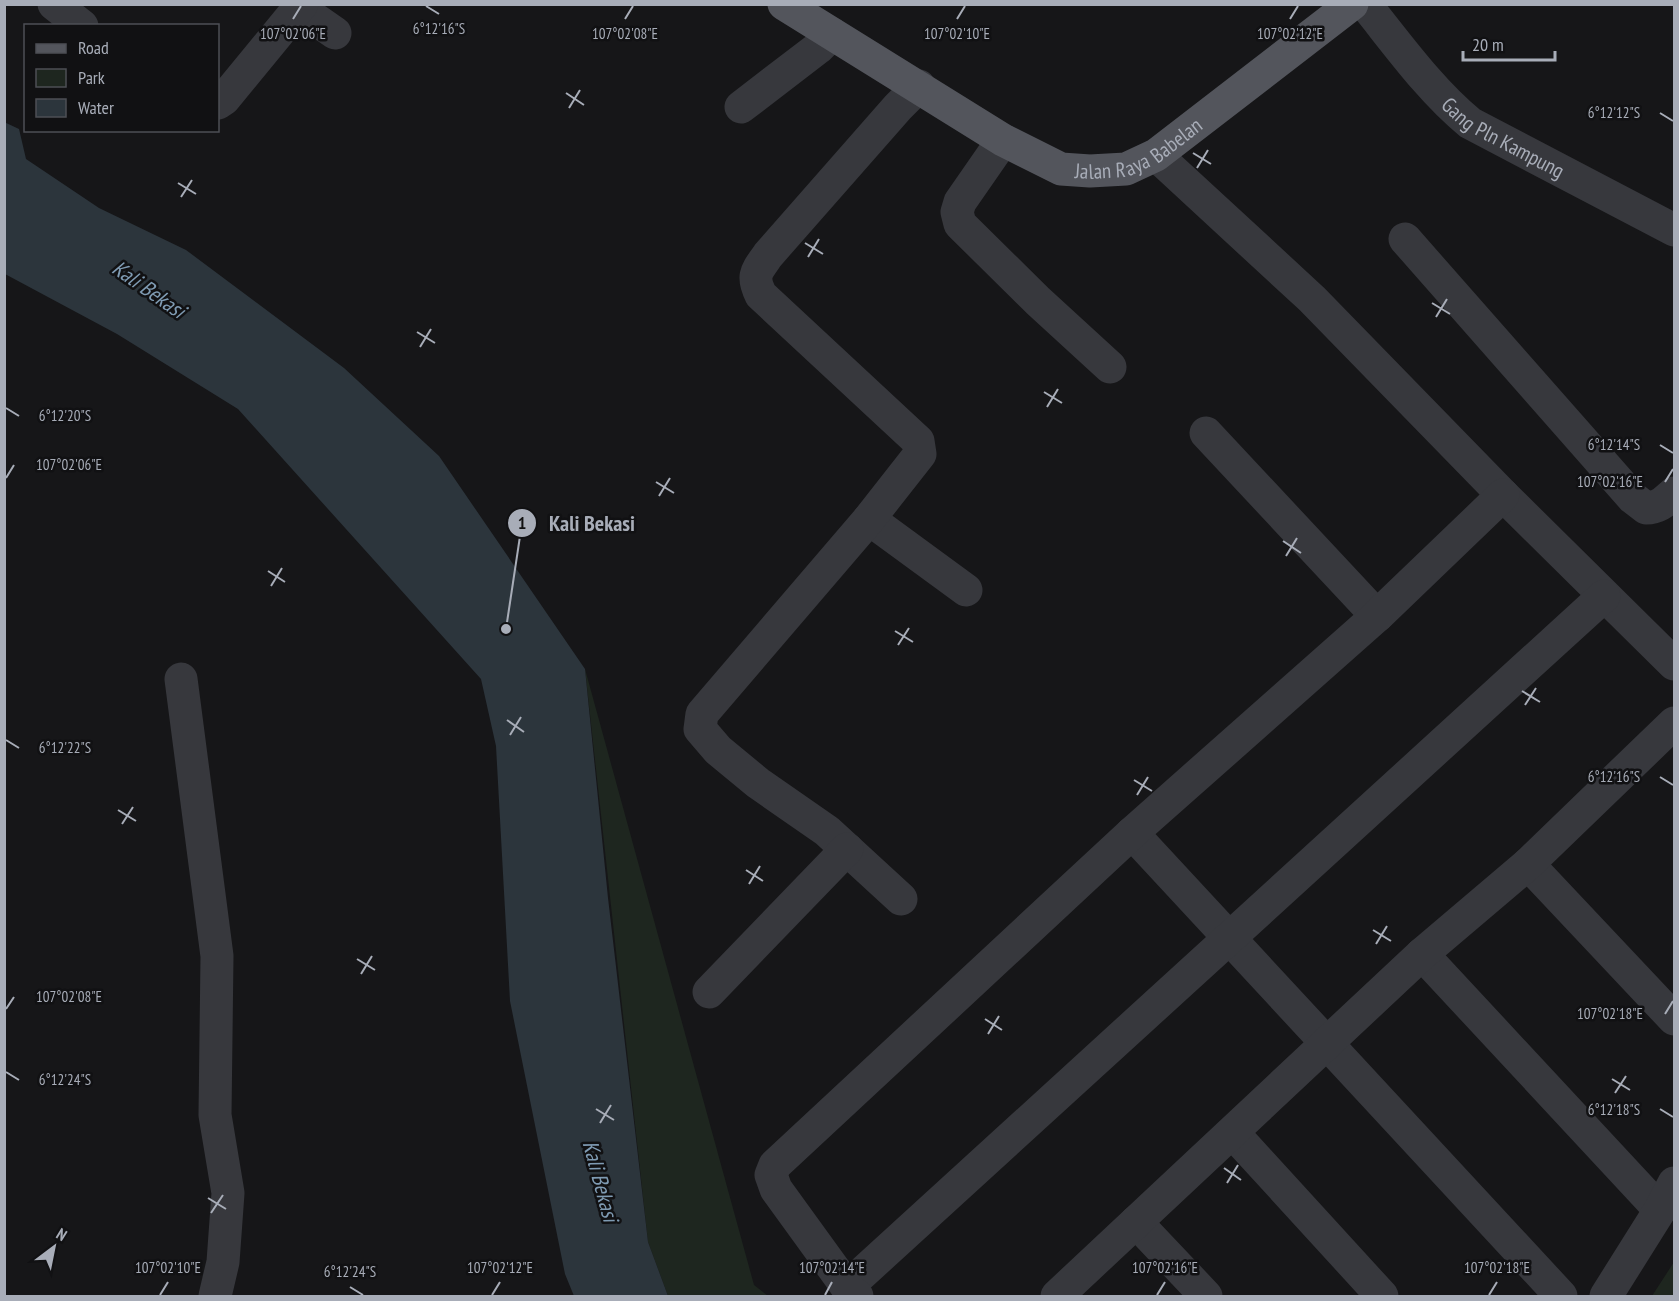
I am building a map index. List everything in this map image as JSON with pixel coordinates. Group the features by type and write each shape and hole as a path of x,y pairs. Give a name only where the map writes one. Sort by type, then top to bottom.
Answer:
{"main road":[{"name":"Jalan Raya Babelan","path":"784,4 1003,140 1060,168 1090,171 1126,169 1156,155 1352,4"}],"street":[{"path":"54,4 79,24"},
{"name":"Gang Pln Kampung","path":"1365,4 1434,88 1470,123 1674,230"},
{"path":"219,102 301,6 335,33"},
{"path":"741,107 818,48 832,34"},
{"path":"901,899 827,831 758,783 718,750 700,729 700,720 702,714 869,519 920,454 918,441 761,295 755,275 768,255 919,86"},
{"path":"1003,140 960,202 957,212 960,225 1110,367"},
{"path":"1156,155 1312,299 1503,495 1674,664"},
{"path":"1405,239 1633,498 1646,508 1654,508 1663,504 1674,493"},
{"path":"1206,433 1377,616"},
{"path":"1503,495 1377,616 1132,833 782,1157 772,1169 771,1175 777,1189 852,1292 1229,939 1604,596"},
{"path":"869,519 966,590"},
{"path":"181,679 217,956 216,1115 228,1193 223,1262 215,1296"},
{"path":"1057,1296 1422,954 1528,864 1674,723"},
{"path":"1132,833 1561,1296"},
{"path":"709,992 847,849"},
{"path":"1528,864 1674,1019"},
{"path":"1422,954 1667,1197 1606,1296"},
{"path":"1233,1133 1383,1296"},
{"path":"1136,1222 1206,1296"}],"green space":[{"path":"585,669 754,1285 768,1296 668,1296 648,1242"},
{"path":"1674,1262 1674,1296 1652,1296"}],"water":[{"path":"4,122 19,129 26,159 99,208 186,250 344,368 439,456 585,669 608,898 648,1242 668,1296 574,1296 565,1274 510,1001 496,746 481,679 238,409 117,334 5,274"}],"place":[{"name":"Kali Bekasi","path":"506,629"}]}
